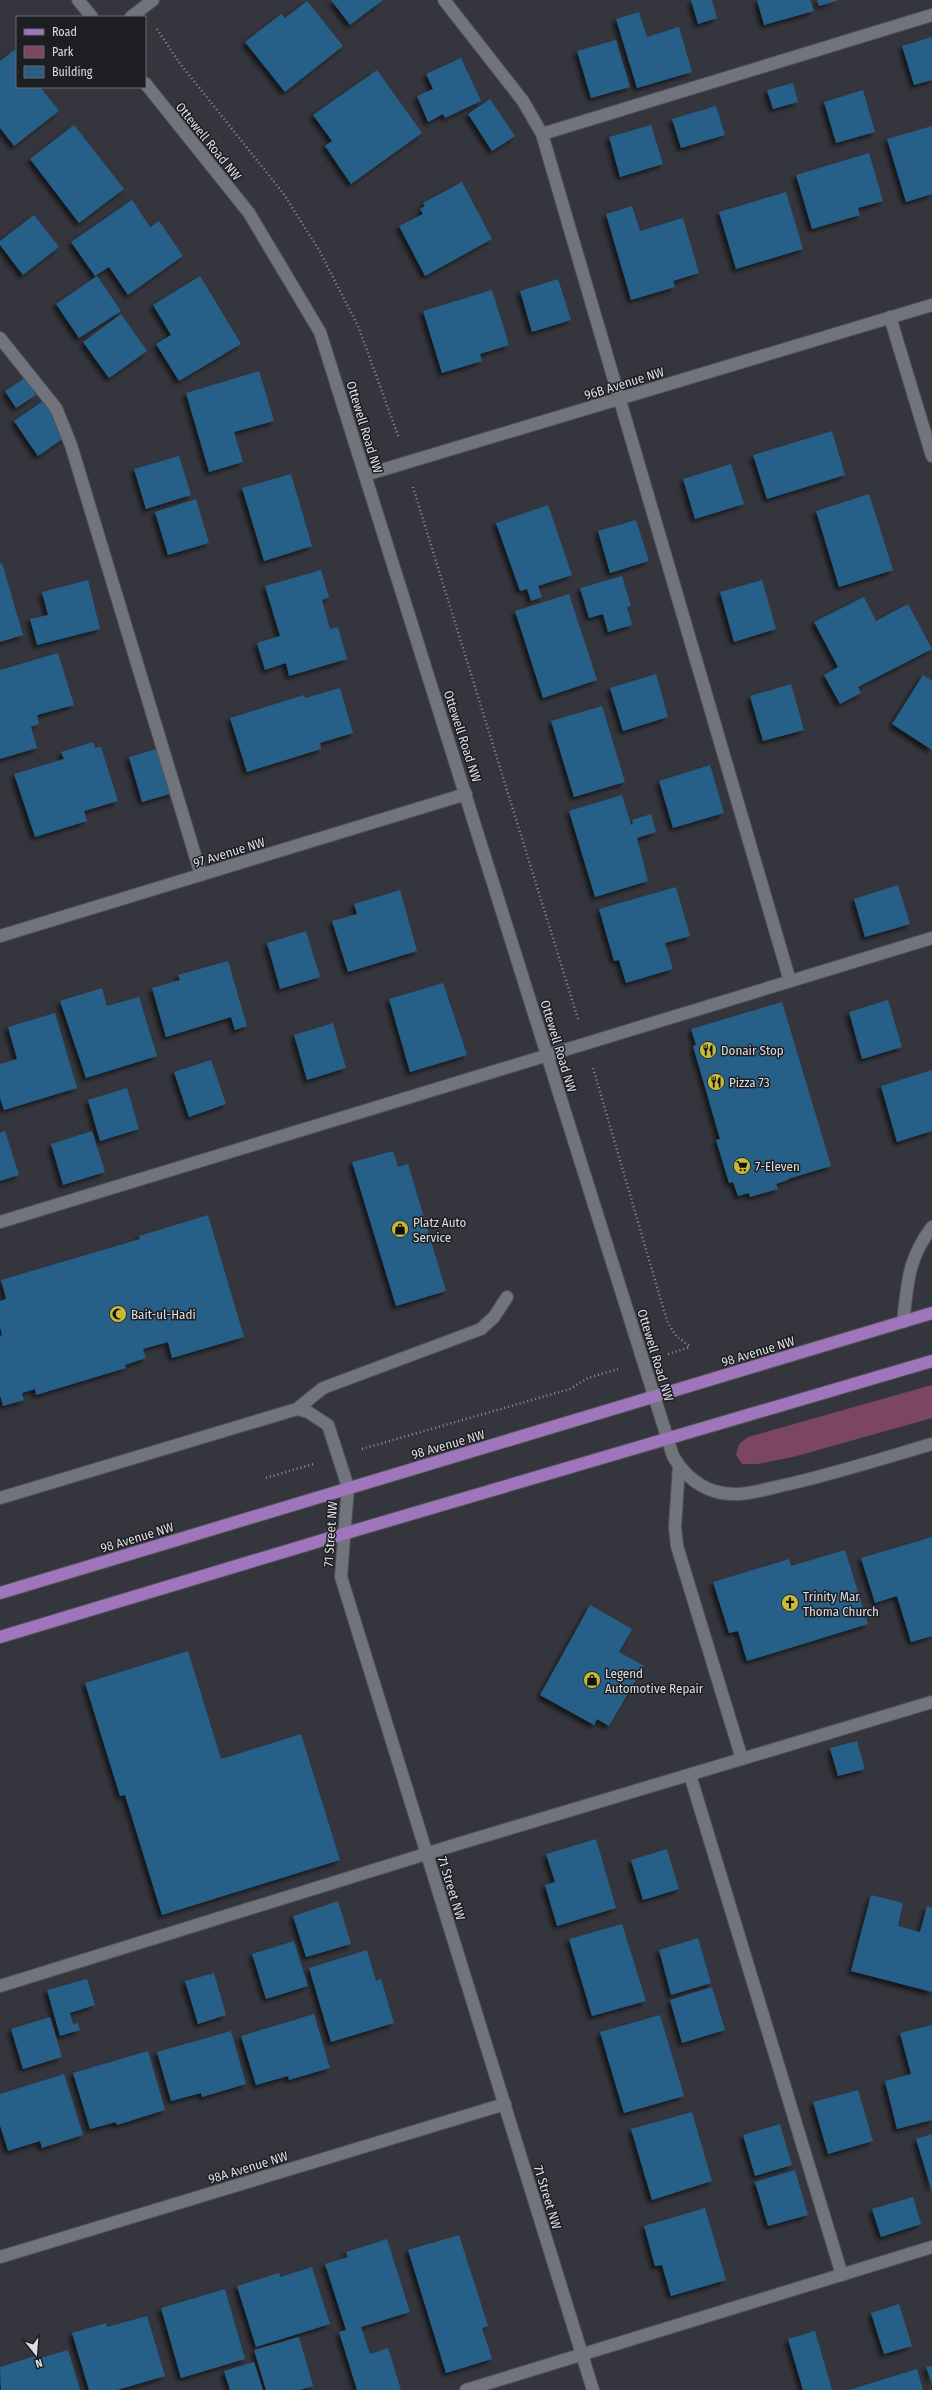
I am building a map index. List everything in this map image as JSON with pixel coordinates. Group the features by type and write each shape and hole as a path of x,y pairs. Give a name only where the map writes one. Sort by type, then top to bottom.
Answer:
{"main road":[{"name":"98 Avenue NW","path":"0,1593 348,1487 654,1398 932,1313"},
{"path":"0,1637 343,1534 668,1440 932,1361"}],"street":[{"path":"78,0 91,16"},
{"path":"132,16 153,0"},
{"path":"444,0 523,101 542,134 790,981"},
{"path":"542,134 932,14"},
{"name":"Ottewell Road NW","path":"146,84 249,213 320,332 668,1440"},
{"name":"96B Avenue NW","path":"365,475 932,304"},
{"path":"890,317 932,456"},
{"path":"0,338 56,408 71,445 201,875"},
{"name":"97 Avenue NW","path":"0,936 466,794"},
{"path":"0,1222 932,938"},
{"path":"903,1322 909,1269 919,1244 932,1227"},
{"path":"0,1498 297,1409 323,1388 481,1329 494,1317 507,1297"},
{"name":"71 Street NW","path":"297,1409 308,1412 328,1425 348,1487 343,1534 341,1577 593,2390"},
{"path":"668,1440 679,1466 700,1485 714,1491 750,1493 832,1474 932,1444"},
{"path":"679,1466 675,1520 677,1546 742,1759"},
{"path":"0,1986 427,1854 932,1702"},
{"path":"690,1775 842,2275"},
{"name":"98A Avenue NW","path":"0,2256 505,2104"},
{"path":"466,2390 932,2247"}],"path":[{"path":"410,1435 423,1433 570,1389 588,1378"},
{"path":"266,1478 302,1468"}],"green space":[{"path":"932,1385 932,1418 793,1457 757,1464 742,1464 736,1455 739,1444 748,1437"}],"building":[{"path":"331,0 383,0 350,25"},
{"path":"691,0 712,0 717,18 698,24"},
{"path":"757,0 810,0 814,11 764,25"},
{"path":"817,0 839,0 819,6"},
{"path":"307,1 343,46 285,92 245,42 281,14 285,18"},
{"path":"639,12 647,37 679,27 692,72 637,88 616,19"},
{"path":"932,37 932,80 914,85 902,46"},
{"path":"616,40 630,87 591,98 577,51"},
{"path":"14,50 16,53 16,88 41,88 59,111 14,146 0,128 0,61"},
{"path":"461,58 481,101 445,118 443,114 428,122 417,96 433,89 426,74"},
{"path":"377,70 422,133 351,184 325,146 332,141 313,115"},
{"path":"793,83 798,102 773,109 767,90"},
{"path":"863,90 875,132 836,143 824,102"},
{"path":"490,99 515,136 492,151 468,114"},
{"path":"716,106 725,135 681,148 672,119"},
{"path":"74,125 124,189 79,223 30,159"},
{"path":"651,125 663,164 620,177 609,137"},
{"path":"932,126 932,194 906,202 887,139"},
{"path":"869,153 883,201 858,208 860,215 812,229 796,175"},
{"path":"462,182 492,239 425,276 399,226 423,214 420,209 425,206 423,203"},
{"path":"786,192 803,249 736,269 719,212"},
{"path":"132,200 150,227 159,221 183,256 128,295 109,267 95,276 71,242"},
{"path":"632,206 640,231 683,218 699,273 673,281 675,287 631,300 606,214"},
{"path":"34,215 59,247 23,275 0,245 0,241"},
{"path":"97,276 121,311 79,338 56,304"},
{"path":"200,276 241,344 179,381 156,344 171,335 153,305"},
{"path":"558,279 571,320 532,332 520,291"},
{"path":"492,290 509,345 480,354 482,361 442,373 423,311"},
{"path":"121,314 147,351 109,378 83,342"},
{"path":"259,371 274,421 234,432 243,462 209,472 186,393"},
{"path":"25,378 36,395 16,408 5,391"},
{"path":"43,401 67,436 38,456 14,421"},
{"path":"832,431 845,475 767,499 753,455"},
{"path":"179,456 191,495 146,509 134,469"},
{"path":"731,464 744,504 695,519 683,479"},
{"path":"291,474 312,546 264,561 242,488"},
{"path":"869,494 893,570 839,587 816,511"},
{"path":"196,499 209,543 168,555 155,512"},
{"path":"548,505 572,575 538,586 542,597 531,601 527,589 520,591 496,523"},
{"path":"636,520 649,561 610,573 598,531"},
{"path":"2,563 23,635 0,642 0,564"},
{"path":"321,570 329,597 322,600 330,629 338,627 347,659 289,676 286,663 265,670 257,643 280,636 265,586"},
{"path":"622,576 631,606 627,607 632,625 608,632 603,614 589,618 580,588"},
{"path":"88,580 100,629 37,645 30,619 48,615 42,592"},
{"path":"762,580 776,629 734,642 720,592"},
{"path":"569,594 597,680 543,698 515,611"},
{"path":"864,597 876,621 908,604 932,649 858,687 861,693 840,704 824,675 838,667 814,622"},
{"path":"58,653 74,705 37,715 39,724 31,727 37,748 0,759 0,670"},
{"path":"656,674 668,717 623,731 610,688"},
{"path":"923,675 932,681 932,750 892,724"},
{"path":"791,684 804,730 763,741 750,696"},
{"path":"340,688 353,733 320,743 321,749 247,772 230,718 304,695 305,698"},
{"path":"602,706 625,782 574,797 551,721"},
{"path":"93,742 95,748 101,747 118,801 84,811 87,821 35,837 14,774 64,759 61,752"},
{"path":"160,748 173,793 142,802 129,757"},
{"path":"710,765 724,813 673,828 659,781"},
{"path":"622,795 631,825 633,824 632,820 651,814 656,832 637,838 648,881 595,897 569,811"},
{"path":"898,885 910,924 865,937 854,899"},
{"path":"676,887 690,936 665,943 673,969 626,983 619,960 614,961 599,909"},
{"path":"400,890 417,951 348,972 332,921 357,914 354,904"},
{"path":"306,931 320,977 280,989 267,943"},
{"path":"228,961 247,1026 235,1030 231,1017 166,1037 152,988 180,980 178,975"},
{"path":"443,983 467,1055 410,1072 389,999"},
{"path":"102,988 107,1006 139,997 157,1056 86,1078 60,1001"},
{"path":"888,1000 902,1047 862,1059 849,1012"},
{"path":"782,1002 831,1166 776,1184 778,1189 750,1197 749,1193 738,1196 733,1182 729,1183 716,1140 720,1139 693,1046 696,1045 691,1029"},
{"path":"55,1013 77,1088 4,1110 0,1098 0,1064 17,1059 8,1027"},
{"path":"333,1023 346,1068 307,1080 294,1035"},
{"path":"211,1060 226,1104 189,1117 174,1072"},
{"path":"932,1070 932,1131 897,1142 881,1086"},
{"path":"127,1088 139,1129 100,1141 88,1100"},
{"path":"5,1131 19,1175 0,1181 0,1133"},
{"path":"92,1131 105,1172 63,1185 51,1144"},
{"name":"Platz Auto Service","path":"393,1151 398,1167 408,1164 446,1291 396,1306 352,1162"},
{"name":"Bait-ul-Hadi","path":"208,1215 244,1337 172,1358 168,1342 143,1349 146,1358 125,1365 126,1368 36,1395 35,1389 22,1393 24,1400 3,1406 0,1395 0,1336 2,1335 0,1327 0,1301 6,1299 1,1280 140,1239 139,1236"},
{"path":"932,1537 932,1636 911,1642 897,1596 875,1603 861,1558"},
{"name":"Trinity Mar Thoma Church","path":"845,1550 868,1624 747,1661 738,1631 729,1633 713,1582 789,1559 791,1566"},
{"name":"Legend Automotive Repair","path":"590,1605 632,1629 619,1652 644,1666 609,1726 597,1719 594,1725 540,1695"},
{"path":"188,1651 221,1759 301,1734 340,1860 162,1915 125,1795 120,1796 85,1683"},
{"path":"857,1741 865,1769 838,1776 830,1748"},
{"path":"596,1839 616,1908 557,1926 545,1885 555,1882 546,1854"},
{"path":"667,1849 679,1889 643,1900 631,1860"},
{"path":"871,1895 903,1903 898,1926 920,1932 927,1906 932,1908 932,1992 851,1971"},
{"path":"338,1901 351,1944 306,1957 293,1916"},
{"path":"622,1924 646,2001 592,2016 569,1939"},
{"path":"698,1938 711,1983 671,1995 659,1950"},
{"path":"294,1941 308,1986 266,1999 252,1954"},
{"path":"367,1950 376,1981 381,1979 394,2023 331,2042 309,1968"},
{"path":"214,1973 226,2015 198,2024 185,1981"},
{"path":"87,1979 95,2005 70,2013 73,2024 78,2023 80,2030 60,2036 47,1990"},
{"path":"712,1987 725,2030 682,2043 670,2000"},
{"path":"314,2014 330,2068 289,2080 288,2076 256,2085 241,2036"},
{"path":"660,2015 684,2096 624,2113 600,2032"},
{"path":"50,2017 62,2057 23,2069 11,2029"},
{"path":"932,2025 932,2120 897,2129 885,2081 911,2074 900,2033"},
{"path":"231,2031 246,2084 202,2097 201,2093 171,2101 157,2052"},
{"path":"148,2051 165,2110 117,2125 116,2122 90,2129 73,2073"},
{"path":"64,2074 83,2135 42,2148 40,2141 8,2151 0,2125 0,2094"},
{"path":"858,2090 873,2141 828,2154 813,2102"},
{"path":"692,2112 712,2181 652,2200 631,2129"},
{"path":"780,2124 792,2165 755,2176 743,2135"},
{"path":"932,2134 932,2192 916,2139"},
{"path":"795,2170 808,2215 768,2226 755,2182"},
{"path":"913,2197 921,2224 881,2237 872,2209"},
{"path":"705,2208 726,2280 671,2296 662,2265 655,2266 644,2226"},
{"path":"459,2235 488,2326 482,2328 492,2359 446,2373 408,2250"},
{"path":"387,2239 410,2312 361,2327 370,2354 388,2348 401,2390 357,2390 339,2332 346,2330 325,2264 348,2257 346,2252"},
{"path":"312,2267 330,2324 256,2347 237,2286 279,2273 280,2277"},
{"path":"225,2289 245,2359 181,2378 161,2308"},
{"path":"899,2304 912,2346 884,2354 871,2313"},
{"path":"147,2316 165,2376 117,2390 89,2390 72,2333 106,2323 107,2327"},
{"path":"815,2331 832,2390 803,2390 788,2339"},
{"path":"299,2337 313,2386 300,2390 266,2390 254,2350"},
{"path":"68,2350 80,2390 1,2390 0,2367 35,2356 37,2359"},
{"path":"254,2362 263,2390 230,2390 224,2371"},
{"path":"932,2366 932,2384 926,2367"},
{"path":"917,2369 923,2390 849,2390"}],"place":[{"name":"Donair Stop","path":"708,1050"},
{"name":"Pizza 73","path":"716,1082"},
{"name":"7-Eleven","path":"742,1166"},
{"name":"Platz Auto Service","path":"400,1229"},
{"name":"Bait-ul-Hadi","path":"118,1314"},
{"name":"Trinity Mar Thoma Church","path":"790,1603"},
{"name":"Legend Automotive Repair","path":"592,1680"}]}
